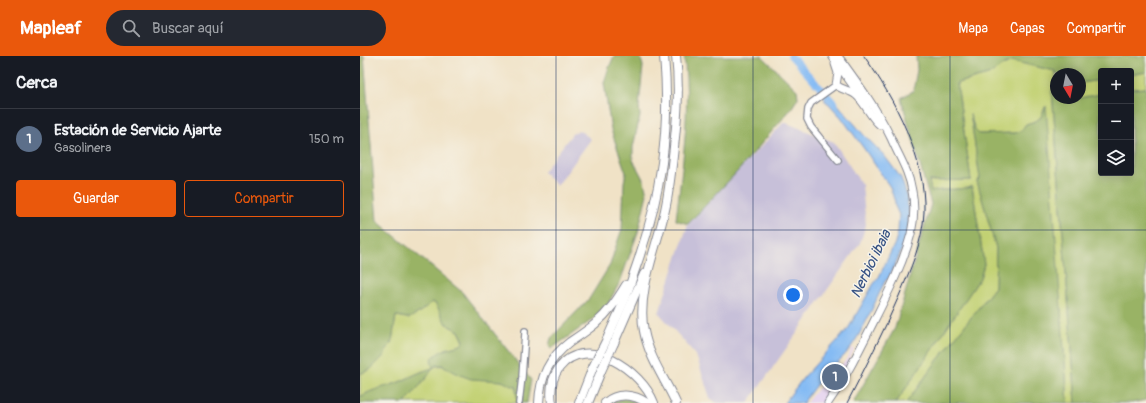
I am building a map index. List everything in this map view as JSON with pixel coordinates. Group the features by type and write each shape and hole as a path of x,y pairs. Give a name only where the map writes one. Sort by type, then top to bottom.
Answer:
{"highway":[{"path":"588,403 601,371 648,232 661,172 666,131 667,102 664,56"},
{"path":"676,56 678,103 669,187 665,210 653,253 643,300 644,330 648,348 676,403"},
{"path":"579,403 594,367 632,303 653,253"},
{"path":"539,403 541,384 544,374 554,357 611,309 635,271"},
{"path":"552,403 551,389 556,373 563,364 572,357 581,354 588,354 605,357 629,371 645,386 654,403"},
{"path":"605,403 614,397 622,395 641,399 647,403"}],"main road":[{"path":"831,56 849,79 880,125 891,138"},
{"path":"831,56 838,70 839,85"},
{"path":"837,56 848,74 849,79 848,86 839,85"},
{"path":"828,403 850,369 883,304 911,234 914,209 908,172 891,138 873,108 837,56"},
{"path":"839,85 841,78 853,80 873,108"},
{"path":"839,85 859,98 875,121 880,125"}],"street":[{"path":"838,160 808,123 807,119 808,109 811,103 839,85"},
{"path":"519,403 525,331"}],"shaded area":[{"path":"784,122 834,142 862,185 866,225 860,243 748,403 717,403 710,398 696,355 659,313 688,224 722,184 738,171"},
{"path":"579,130 591,139 557,186 543,172 572,134"},
{"path":"852,348 854,349 844,371 824,403 806,403 848,358"}],"green space":[{"path":"360,56 364,56 377,221 462,292 531,380 527,403 517,403 516,386 512,386 502,381 471,379 442,365 437,365 433,368 431,360 437,354 444,350 461,345 464,341 459,331 449,326 445,322 436,304 432,302 414,316 406,318 396,316 392,341 383,357 371,369 360,374"},
{"path":"614,56 640,56 643,66 639,106 640,116 633,147 633,160 644,181 647,194 638,232 620,282 608,304 599,315 551,349 549,346 551,338 589,299 610,265 622,229 624,182 626,173 611,130 604,83"},
{"path":"684,56 762,56 797,90 798,98 791,109 738,171 688,224 676,220 686,118 687,97"},
{"path":"916,56 1146,56 1146,72 1134,74 1134,68 1098,68 1098,80 1086,82 1086,68 1050,68 1050,70 1012,61 988,75 957,83 971,180 929,181 931,191 969,188 972,186 984,264 980,278 896,403 853,403 895,328 931,204 901,98 913,91 917,70"},
{"path":"1012,61 1050,70 1050,104 1053,104 1076,403 1068,403 1045,107 1041,117 1036,121 1026,124 1021,131 1017,133 979,134 975,130 971,119 980,178 977,181 996,248 995,287 906,403 896,403 980,278 984,264 972,186 969,188 931,191 929,181 971,180 957,83 988,75"},
{"path":"1146,72 1146,88 1134,89 1134,74"},
{"path":"1098,80 1098,95 1086,97 1086,82"},
{"path":"1146,88 1146,400 1132,403 1076,403 1053,104 1086,104 1086,97 1098,95 1098,176 1134,176 1134,89"},
{"path":"1046,106 1068,403 906,403 995,287 996,248 977,181 980,178 970,114 975,130 979,134 1016,133 1021,131 1026,124 1036,121 1041,117"},
{"path":"432,302 436,304 445,322 449,326 459,331 464,342 462,345 445,349 433,367 444,366 467,377 502,381 516,386 517,403 405,403 423,371 397,383 362,396 360,395 360,374 371,369 392,341 396,316 406,318 414,316"},
{"path":"433,368 405,403 360,403 360,395 362,396 379,388 397,383"},
{"path":"625,398 640,403 609,403"}],"water":[{"path":"830,95 863,134 883,154 901,178 906,193 909,215 908,230 905,242 889,278 885,281 858,337 851,348 823,377 803,403 784,403 804,377 848,329 879,277 895,243 898,232 899,215 890,187 841,117 824,100"}],"waterway":[{"name":"Nerbioi ibaia","path":"791,56 834,103"}],"railway":[{"path":"847,403 893,310 907,276 919,245 924,212 920,171 906,130 887,91 864,56"}],"place":[{"name":"Estación de Servicio Ajarte","path":"835,377"}]}
